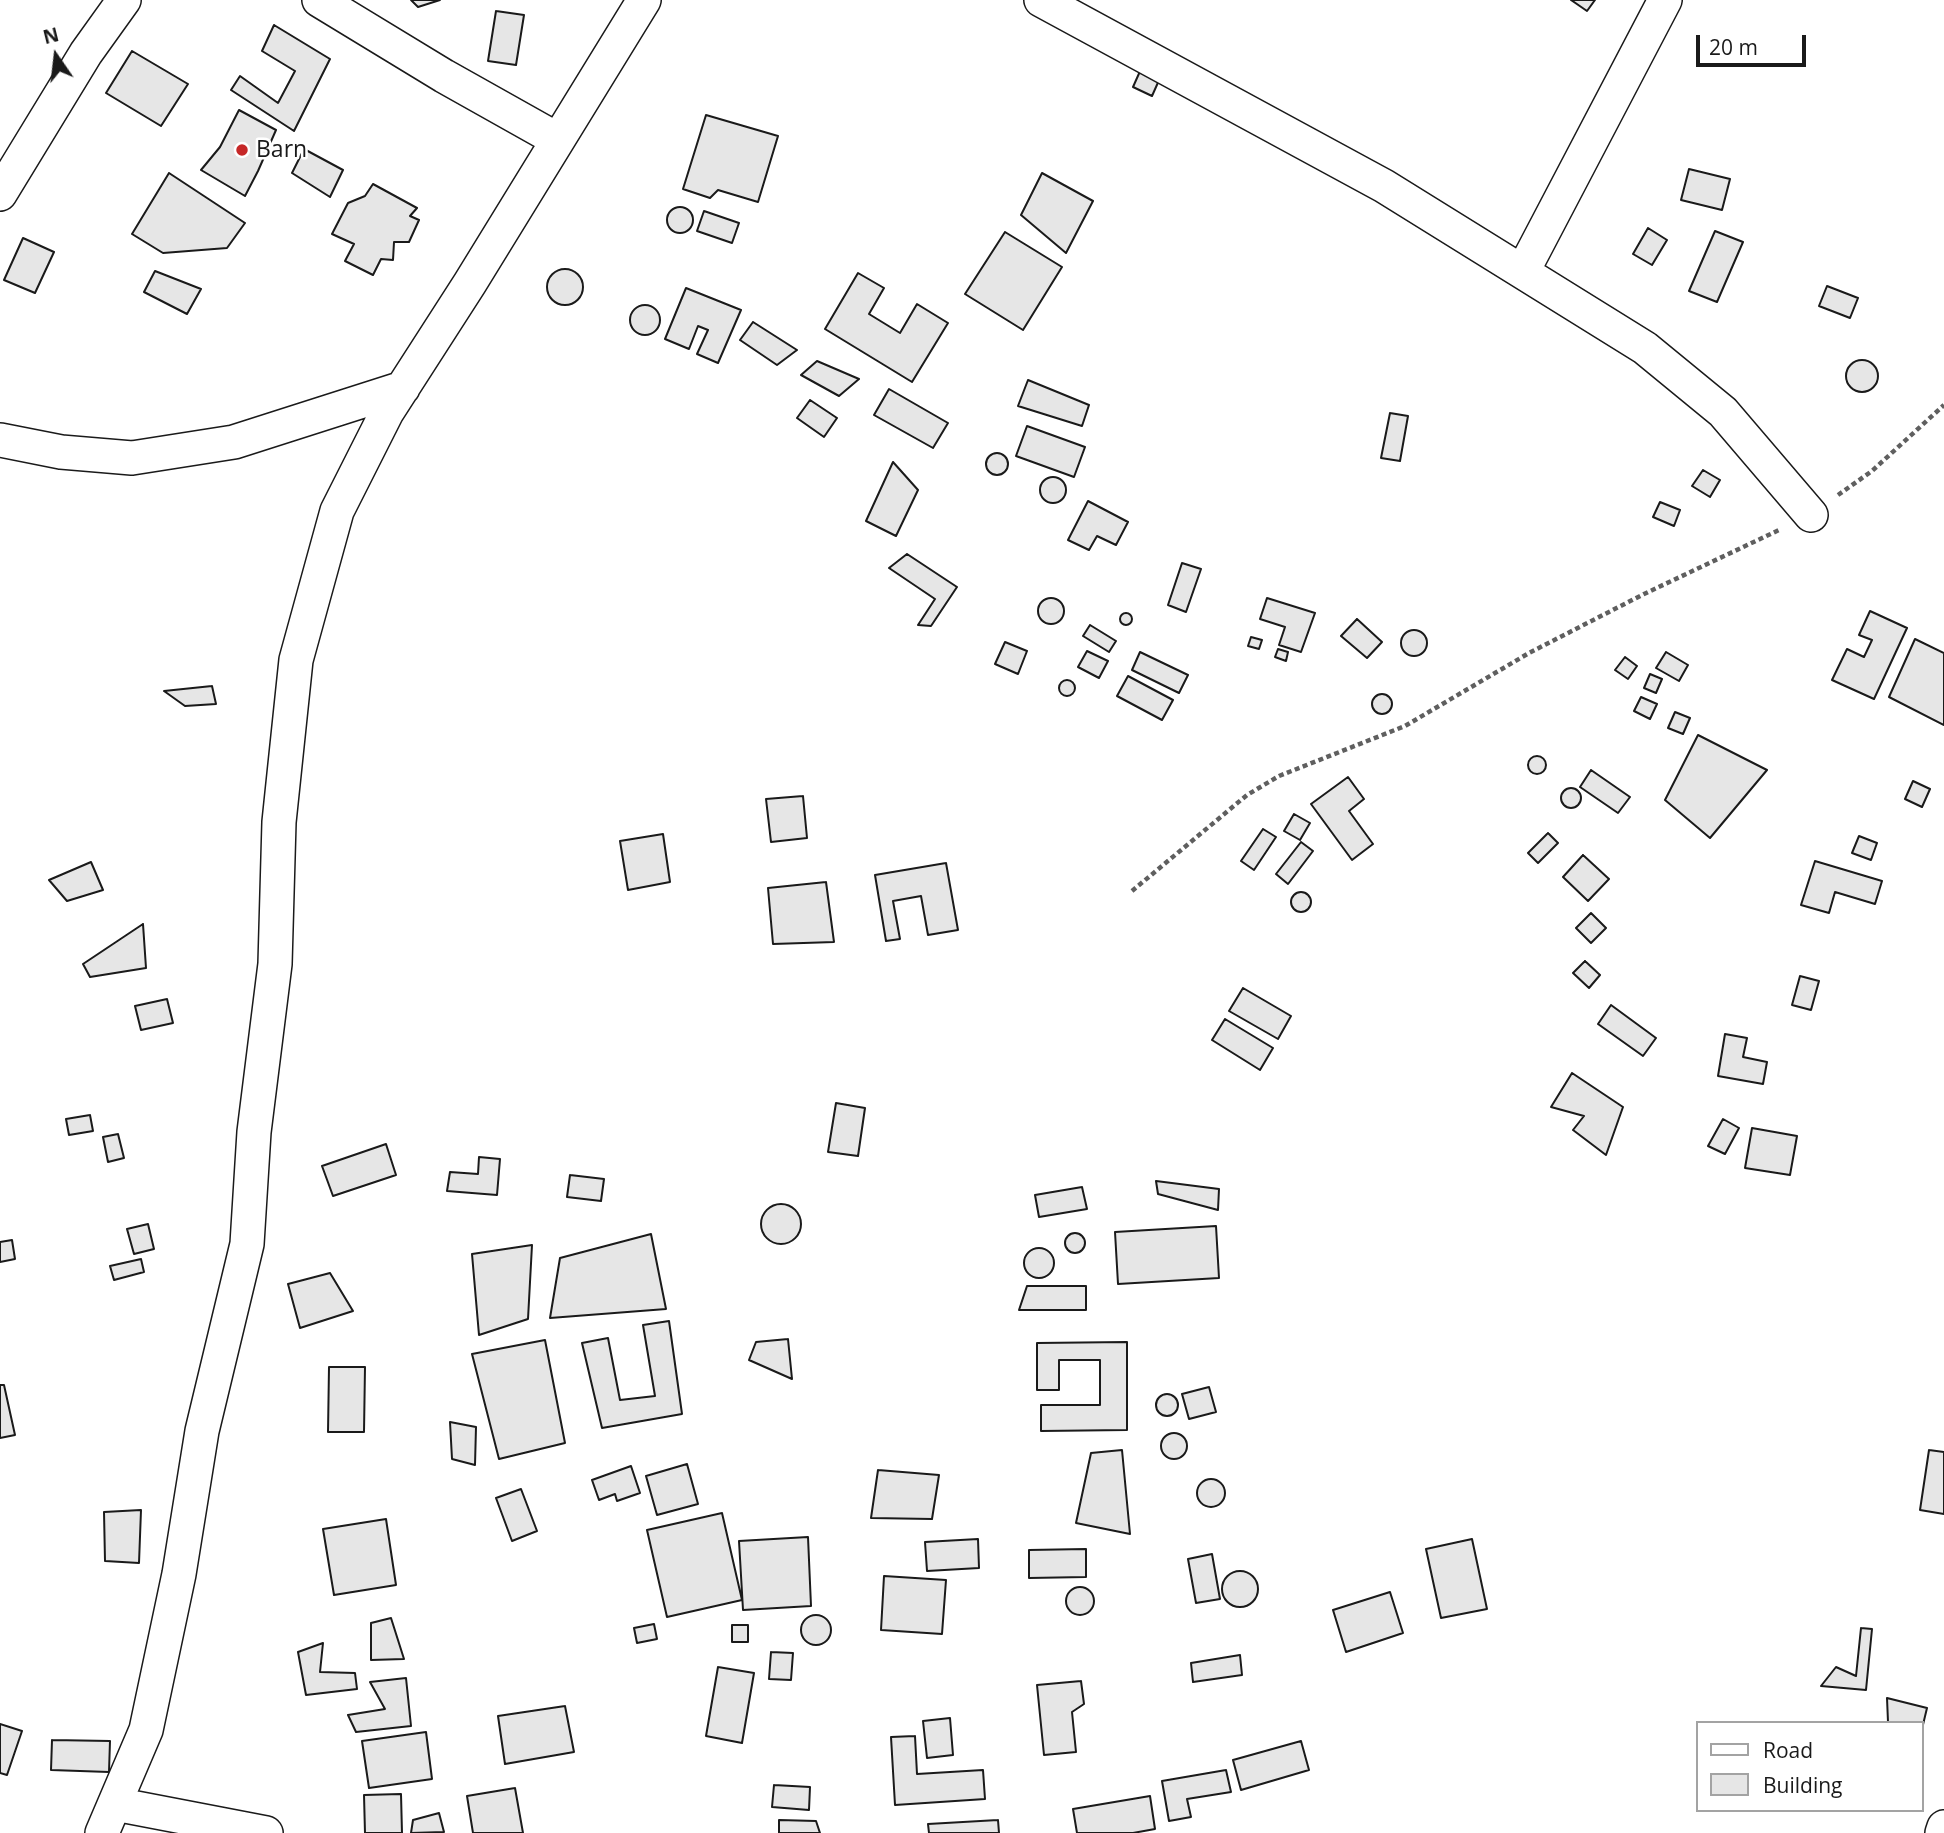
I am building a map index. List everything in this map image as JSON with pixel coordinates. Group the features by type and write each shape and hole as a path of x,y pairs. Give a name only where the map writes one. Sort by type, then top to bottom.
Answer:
{"street":[{"path":"0,194 86,53 124,0"},
{"path":"319,0 444,76 558,140"},
{"path":"266,1833 108,1818 146,1730 179,1574 202,1431 247,1244 254,1132 275,964 279,822 296,660 337,511 387,412 644,0"},
{"path":"1041,0 1384,186 1645,348 1723,412 1811,515"},
{"path":"1523,271 1665,0"},
{"path":"0,440 61,452 132,458 234,442 403,388"},
{"path":"1942,1833 1944,1827"}],"path":[{"path":"1132,891 1247,795 1279,776 1405,726 1529,653 1643,594 1811,515 1872,471 1944,405"}],"building":[{"path":"411,0 440,0 418,7"},
{"path":"1571,0 1595,0 1587,11"},
{"path":"496,11 524,15 516,65 488,61"},
{"path":"274,25 330,59 294,131 231,90 240,76 278,103 295,71 262,51"},
{"path":"132,51 188,84 161,126 106,93"},
{"path":"1141,69 1160,78 1152,96 1133,87"},
{"name":"Barn","path":"239,110 276,130 245,196 201,170 220,147"},
{"path":"706,115 778,136 758,202 718,190 710,198 683,189"},
{"name":"Barn","path":"304,149 343,170 330,197 292,173"},
{"path":"1689,169 1730,179 1722,210 1681,200"},
{"path":"169,173 245,223 227,248 163,253 132,234"},
{"path":"1042,173 1093,201 1066,253 1021,215"},
{"path":"373,184 417,208 410,216 419,220 409,242 394,242 393,260 381,259 373,275 345,261 354,244 332,234 348,203 365,196"},
{"path":"680,207 689,211 693,220 689,229 680,233 671,229 667,220 671,211"},
{"path":"704,211 739,223 732,243 697,231"},
{"path":"1648,228 1667,240 1652,265 1633,254"},
{"path":"1715,231 1743,242 1717,302 1689,291"},
{"path":"1005,232 1062,267 1023,330 965,294"},
{"path":"23,238 54,252 35,293 4,280"},
{"path":"565,269 578,274 583,287 578,300 565,305 552,300 547,287 552,274"},
{"path":"155,271 201,289 187,314 144,292"},
{"path":"858,273 884,288 869,314 900,333 917,304 948,323 912,382 825,329"},
{"path":"1827,286 1858,298 1850,318 1819,306"},
{"path":"686,288 741,310 718,363 697,354 708,330 698,326 689,349 665,339"},
{"path":"645,305 656,309 660,320 656,331 645,335 634,331 630,320 634,309"},
{"path":"753,322 797,350 777,365 740,340"},
{"path":"1862,360 1873,365 1878,376 1873,387 1862,392 1851,387 1846,376 1851,365"},
{"path":"817,361 859,379 839,396 801,375"},
{"path":"1028,380 1089,405 1082,426 1018,406"},
{"path":"889,389 948,423 933,448 874,415"},
{"path":"810,400 837,418 824,437 797,418"},
{"path":"1390,413 1408,416 1400,461 1381,458"},
{"path":"1027,426 1085,447 1074,477 1016,456"},
{"path":"997,453 1005,456 1008,464 1005,472 997,475 989,472 986,464 989,456"},
{"path":"893,462 918,490 896,536 866,521"},
{"path":"1703,470 1720,480 1710,497 1692,486"},
{"path":"1053,477 1062,481 1066,490 1062,499 1053,503 1044,499 1040,490 1044,481"},
{"path":"1088,501 1128,522 1116,545 1097,536 1089,550 1068,540"},
{"path":"1660,502 1680,510 1674,526 1653,517"},
{"path":"907,554 957,587 931,626 918,625 935,599 889,568"},
{"path":"1182,563 1201,569 1186,612 1168,605"},
{"path":"1051,598 1060,602 1064,611 1060,620 1051,624 1042,620 1038,611 1042,602"},
{"path":"1267,598 1315,613 1301,652 1279,645 1285,627 1260,619"},
{"path":"1870,611 1907,628 1874,699 1832,680 1847,649 1864,657 1872,640 1859,635"},
{"path":"1126,613 1132,619 1126,625 1120,619"},
{"path":"1357,619 1382,642 1367,658 1341,636"},
{"path":"1090,625 1116,641 1109,652 1083,636"},
{"path":"1414,630 1423,634 1427,643 1423,652 1414,656 1405,652 1401,643 1405,634"},
{"path":"1251,637 1262,640 1259,649 1248,646"},
{"path":"1915,639 1944,653 1944,725 1889,697"},
{"path":"1005,642 1027,651 1018,674 995,664"},
{"path":"1278,649 1288,652 1286,661 1275,657"},
{"path":"1087,651 1108,661 1099,678 1078,667"},
{"path":"1140,652 1188,675 1179,693 1132,670"},
{"path":"1666,652 1688,665 1679,681 1656,668"},
{"path":"1625,657 1637,666 1628,679 1615,670"},
{"path":"1650,674 1662,679 1656,693 1644,688"},
{"path":"1128,676 1173,700 1162,720 1117,696"},
{"path":"1067,680 1073,682 1073,694 1067,696 1061,694 1059,688 1061,682"},
{"path":"212,686 216,704 185,706 164,691"},
{"path":"1382,694 1389,697 1392,704 1389,711 1382,714 1375,711 1372,704 1375,697"},
{"path":"1641,697 1657,704 1650,719 1634,711"},
{"path":"1675,712 1690,718 1683,734 1668,728"},
{"path":"1698,735 1767,770 1710,838 1665,800"},
{"path":"1537,756 1543,759 1546,765 1543,771 1537,774 1531,771 1528,765 1531,759"},
{"path":"1591,770 1630,797 1618,813 1580,787"},
{"path":"1348,777 1364,799 1349,811 1373,844 1352,860 1311,804"},
{"path":"1913,781 1930,789 1922,807 1905,799"},
{"path":"1567,788 1575,788 1581,798 1575,808 1567,808 1561,802 1561,794"},
{"path":"803,796 807,838 771,842 766,799"},
{"path":"1294,814 1310,823 1300,840 1284,831"},
{"path":"1263,829 1276,837 1254,870 1241,861"},
{"path":"1548,833 1558,843 1538,863 1528,853"},
{"path":"663,834 670,882 628,890 620,841"},
{"path":"1859,836 1877,843 1871,860 1852,853"},
{"path":"1301,842 1313,851 1288,884 1276,874"},
{"path":"1583,855 1609,879 1588,901 1563,877"},
{"path":"1815,861 1882,881 1875,904 1835,892 1829,913 1801,905"},
{"path":"91,862 103,890 67,901 49,880"},
{"path":"946,863 958,930 928,935 921,896 893,901 900,939 886,941 875,875"},
{"path":"826,882 834,942 773,944 768,888"},
{"path":"1301,892 1308,895 1311,902 1308,909 1301,912 1294,909 1291,902 1294,895"},
{"path":"1591,913 1606,928 1591,943 1576,928"},
{"path":"143,924 146,968 90,977 83,964"},
{"path":"1585,961 1600,975 1589,988 1573,973"},
{"path":"1800,976 1819,981 1811,1010 1792,1005"},
{"path":"1243,988 1291,1016 1278,1039 1229,1011"},
{"path":"167,999 173,1023 141,1030 135,1006"},
{"path":"1611,1005 1656,1038 1643,1056 1598,1024"},
{"path":"1225,1019 1273,1048 1260,1070 1212,1040"},
{"path":"1725,1034 1747,1038 1743,1057 1767,1062 1763,1084 1718,1076"},
{"path":"1572,1073 1623,1107 1606,1155 1573,1130 1584,1116 1551,1107"},
{"path":"836,1103 865,1108 858,1156 828,1152"},
{"path":"90,1115 93,1131 69,1135 66,1119"},
{"path":"1723,1119 1739,1128 1725,1154 1708,1146"},
{"path":"1752,1128 1797,1136 1790,1175 1745,1168"},
{"path":"118,1134 124,1158 108,1162 103,1137"},
{"path":"386,1144 396,1175 333,1196 322,1166"},
{"path":"479,1157 500,1159 497,1195 447,1191 450,1172 478,1174"},
{"path":"570,1175 604,1179 601,1201 567,1197"},
{"path":"1156,1181 1219,1189 1218,1210 1158,1194"},
{"path":"1082,1187 1087,1209 1039,1217 1035,1195"},
{"path":"781,1204 789,1205 795,1210 800,1216 800,1232 795,1238 789,1243 781,1244 773,1243 767,1238 762,1232 761,1224 762,1216 767,1210 773,1205"},
{"path":"148,1224 154,1249 134,1254 127,1229"},
{"path":"1216,1226 1219,1278 1118,1284 1115,1232"},
{"path":"1075,1233 1082,1236 1085,1243 1082,1250 1075,1253 1068,1250 1065,1243 1068,1236"},
{"path":"651,1234 666,1309 550,1318 560,1258"},
{"path":"12,1240 15,1259 0,1262 0,1242"},
{"path":"532,1245 528,1319 479,1335 472,1254"},
{"path":"1039,1248 1045,1249 1053,1257 1053,1269 1045,1277 1039,1278 1033,1277 1025,1269 1024,1263 1025,1257 1033,1249"},
{"path":"141,1259 144,1272 114,1280 110,1266"},
{"path":"330,1273 353,1311 300,1328 288,1284"},
{"path":"1027,1286 1086,1286 1086,1310 1019,1310"},
{"path":"669,1321 682,1414 602,1428 582,1343 608,1338 620,1400 655,1396 643,1325"},
{"path":"788,1339 792,1379 749,1360 756,1342"},
{"path":"545,1340 565,1443 499,1459 472,1354"},
{"path":"1127,1342 1127,1430 1041,1431 1041,1405 1100,1405 1100,1360 1059,1360 1059,1390 1037,1390 1037,1343"},
{"path":"329,1367 365,1367 364,1432 328,1432"},
{"path":"0,1385 4,1385 15,1435 0,1438"},
{"path":"1209,1387 1216,1412 1189,1419 1182,1394"},
{"path":"1167,1394 1177,1401 1178,1405 1171,1415 1167,1416 1157,1409 1156,1405 1163,1395"},
{"path":"450,1422 476,1427 475,1465 452,1459"},
{"path":"1174,1433 1183,1437 1187,1446 1183,1455 1174,1459 1165,1455 1161,1446 1165,1437"},
{"path":"1122,1450 1130,1534 1076,1523 1091,1453"},
{"path":"1929,1450 1944,1452 1944,1514 1920,1510"},
{"path":"687,1464 698,1504 657,1515 646,1476"},
{"path":"631,1466 640,1493 617,1501 615,1494 599,1500 592,1480"},
{"path":"878,1470 939,1475 932,1519 871,1518"},
{"path":"1211,1479 1221,1483 1225,1493 1221,1503 1211,1507 1201,1503 1197,1493 1201,1483"},
{"path":"521,1489 537,1531 512,1541 496,1498"},
{"path":"141,1510 139,1563 105,1561 104,1512"},
{"path":"722,1513 742,1600 667,1617 647,1530"},
{"path":"386,1519 396,1585 334,1595 323,1529"},
{"path":"808,1537 811,1606 743,1610 739,1541"},
{"path":"978,1539 979,1568 927,1571 925,1542"},
{"path":"1472,1539 1487,1609 1441,1618 1426,1549"},
{"path":"1086,1549 1086,1577 1029,1578 1029,1550"},
{"path":"1212,1554 1220,1599 1196,1603 1188,1559"},
{"path":"1240,1571 1253,1576 1258,1589 1253,1602 1240,1607 1227,1602 1222,1589 1227,1576"},
{"path":"884,1576 946,1580 942,1634 881,1630"},
{"path":"1080,1587 1090,1591 1094,1601 1090,1611 1080,1615 1070,1611 1066,1601 1070,1591"},
{"path":"1390,1592 1403,1633 1346,1652 1333,1610"},
{"path":"816,1615 827,1619 831,1630 827,1641 816,1645 805,1641 801,1630 805,1619"},
{"path":"391,1618 404,1659 371,1660 371,1623"},
{"path":"654,1624 657,1639 637,1643 634,1628"},
{"path":"732,1625 748,1625 748,1642 732,1642"},
{"path":"1861,1628 1872,1629 1866,1690 1821,1686 1836,1667 1856,1676"},
{"path":"323,1643 320,1672 355,1673 357,1689 306,1695 298,1652"},
{"path":"771,1652 793,1653 791,1680 769,1679"},
{"path":"1240,1655 1242,1675 1193,1682 1191,1663"},
{"path":"718,1667 754,1673 742,1743 706,1736"},
{"path":"406,1678 411,1726 356,1732 348,1715 385,1709 370,1682"},
{"path":"1081,1681 1084,1704 1072,1712 1076,1752 1044,1755 1037,1685"},
{"path":"1887,1698 1927,1708 1923,1725 1923,1721 1888,1721"},
{"path":"565,1706 574,1752 505,1764 498,1716"},
{"path":"950,1718 953,1755 927,1758 923,1721"},
{"path":"0,1724 22,1731 7,1775 0,1773"},
{"path":"426,1732 432,1779 369,1788 362,1741"},
{"path":"915,1736 917,1774 983,1770 985,1799 895,1805 891,1737"},
{"path":"52,1740 110,1741 109,1772 51,1770"},
{"path":"1301,1741 1309,1770 1241,1790 1233,1760"},
{"path":"1226,1770 1231,1792 1187,1799 1191,1817 1169,1821 1162,1781"},
{"path":"774,1785 810,1787 809,1810 772,1807"},
{"path":"515,1788 523,1833 473,1833 467,1796"},
{"path":"401,1794 402,1833 365,1833 364,1795"},
{"path":"1150,1796 1155,1829 1133,1833 1077,1833 1073,1809"},
{"path":"439,1813 444,1832 411,1833 413,1820"},
{"path":"779,1820 816,1821 820,1833 779,1833"},
{"path":"998,1820 999,1833 929,1833 928,1824"}],"place":[{"name":"Barn","path":"242,150"}]}
